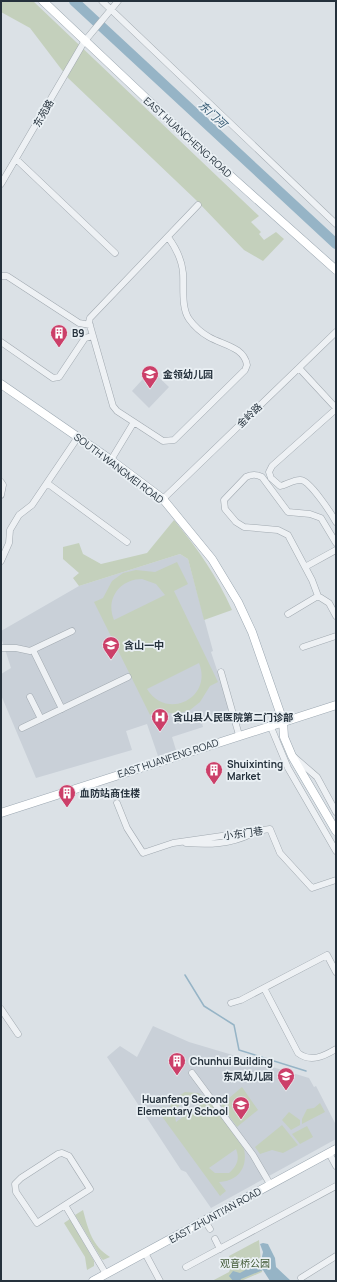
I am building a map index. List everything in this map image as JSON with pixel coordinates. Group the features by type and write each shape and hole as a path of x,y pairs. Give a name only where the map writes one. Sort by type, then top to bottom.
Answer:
{"main road":[{"name":"EAST HUANCHENG ROAD","path":"42,1 87,39 186,136 336,270"},
{"name":"SOUTH WANGMEI ROAD","path":"1,384 111,460 163,499 212,559 236,598 252,632 283,721 284,737 292,756 336,831"},
{"name":"EAST HUANFENG ROAD","path":"2,810 336,705"},
{"name":"EAST ZHUNTI'AN ROAD","path":"93,1281 333,1151"}],"street":[{"path":"102,1 336,224"},
{"name":"东苑路","path":"1,184 87,39 108,16 118,1"},
{"path":"16,159 115,253"},
{"path":"168,237 178,252 181,263 185,310 189,319 207,336 233,346 243,356 247,365 245,370 174,440 163,441 117,411 113,406 90,325 90,318 198,205"},
{"path":"1,276 7,276 79,323 90,325"},
{"name":"金岭路","path":"163,499 336,332"},
{"path":"1,342 52,378 56,378 59,376 85,338 93,336"},
{"path":"299,368 336,408 272,466 269,472 271,478 280,486 300,480 306,482 330,511 336,522"},
{"path":"111,460 134,422"},
{"path":"1,561 9,543 10,530 19,515 32,504 78,437"},
{"path":"336,543 321,518 310,514 288,512 262,478 253,474 246,477 224,500 223,504 227,513 236,522 244,527 284,532 288,535 318,596 329,603 336,616"},
{"path":"1,482 3,485 1,495"},
{"path":"47,483 127,542"},
{"path":"305,567 336,550"},
{"path":"288,614 318,596"},
{"path":"329,603 336,600"},
{"path":"1,648 33,650 72,631"},
{"path":"303,647 336,636"},
{"path":"33,650 62,709"},
{"path":"221,672 239,735"},
{"path":"22,728 128,677"},
{"path":"30,696 41,719"},
{"path":"270,725 285,763 336,851"},
{"path":"292,756 316,777 336,812"},
{"name":"小东门巷","path":"117,803 126,828 144,853 173,843 270,829 280,853 312,888 336,880"},
{"path":"231,1003 241,1000 326,955 336,972"},
{"path":"264,988 298,1053 307,1058 316,1058 336,1049"},
{"path":"1,1009 18,1034"},
{"path":"1,1023 7,1019"},
{"path":"192,1074 253,1155 270,1184"},
{"path":"333,1151 336,1166"},
{"path":"58,1154 65,1154 69,1156 90,1188 64,1205 36,1223 16,1192 15,1184 21,1178 58,1154"},
{"path":"186,1267 336,1186"},
{"path":"64,1205 106,1274"},
{"path":"205,1221 210,1229"},
{"path":"214,1239 220,1249"},
{"path":"145,1253 160,1281"},
{"path":"300,1278 336,1256"}],"shaded area":[{"name":"金领幼儿园","path":"151,370 169,387 149,408 132,391"},
{"name":"含山一中","path":"180,554 188,559 213,651 211,652 230,709 201,719 203,727 172,737 176,750 158,756 147,724 126,731 132,750 36,778 1,695 1,674 11,668 1,637 1,631 79,586"},
{"name":"Huanfeng Second Elementary School","path":"153,1026 189,1042 309,1078 314,1087 316,1086 336,1125 336,1139 211,1208 186,1172 181,1170 107,1057 120,1046 137,1057"}],"green space":[{"path":"1,1 33,1 259,216 251,222 261,232 259,234 264,240 276,232 284,239 263,261 244,250 196,200 68,78 30,28 1,12"},
{"path":"174,520 206,563 232,610 204,620 188,559 180,554 79,586 73,578 79,573 63,559 63,547 79,543 83,554 101,564 147,553"},
{"path":"177,562 188,584 174,591 218,682 210,686 200,702 190,710 177,714 158,711 150,715 94,602 103,598 112,581 123,573 136,570 155,572","holes":["142,579 156,584 165,595 114,620 111,605 116,592 127,582","199,663 202,675 200,686 194,695 186,701 176,704 166,703 156,699 147,689"]},
{"path":"242,1087 258,1110 237,1127 221,1105"},
{"path":"185,1092 198,1093 209,1099 244,1149 245,1156 243,1168 231,1179 219,1182 226,1191 220,1196 158,1111 164,1106 168,1111 174,1099","holes":["192,1100 202,1103 176,1122 175,1114 180,1104","236,1149 238,1159 234,1168 229,1173 215,1173 209,1168"]},
{"path":"320,1103 325,1112 302,1124 302,1119 307,1109 314,1108"},
{"path":"289,1112 300,1120 300,1125 291,1130 282,1120"},
{"path":"282,1125 298,1145 283,1153 272,1150 260,1154 255,1147"},
{"path":"307,1126 313,1137 300,1144 292,1134"},
{"path":"83,1210 89,1230 95,1242 104,1253 110,1257 103,1260 101,1258 75,1215"},
{"path":"70,1219 94,1261 94,1266 87,1270 85,1257 64,1223"},
{"name":"观音桥公园","path":"259,1240 262,1272 241,1281 212,1281 229,1272 232,1265 229,1256"}],"water":[{"path":"260,1244 268,1244 275,1258 276,1267 291,1281 270,1281 263,1270 241,1279 240,1281 233,1281 229,1276 233,1271 240,1273 261,1261 263,1252"}],"waterway":[{"name":"东门河","path":"74,1 336,244"},
{"path":"185,975 204,1006 234,1025 239,1050 306,1071"}],"place":[{"name":"B9","path":"59,348"},
{"name":"金领幼儿园","path":"150,389"},
{"name":"含山一中","path":"111,660"},
{"name":"含山县人民医院第二门诊部","path":"160,732"},
{"name":"Shuixinting Market","path":"214,785"},
{"name":"血防站商住楼","path":"67,808"},
{"name":"Chunhui Building","path":"177,1076"},
{"name":"东风幼儿园","path":"286,1091"},
{"name":"Huanfeng Second Elementary School","path":"241,1120"}]}
